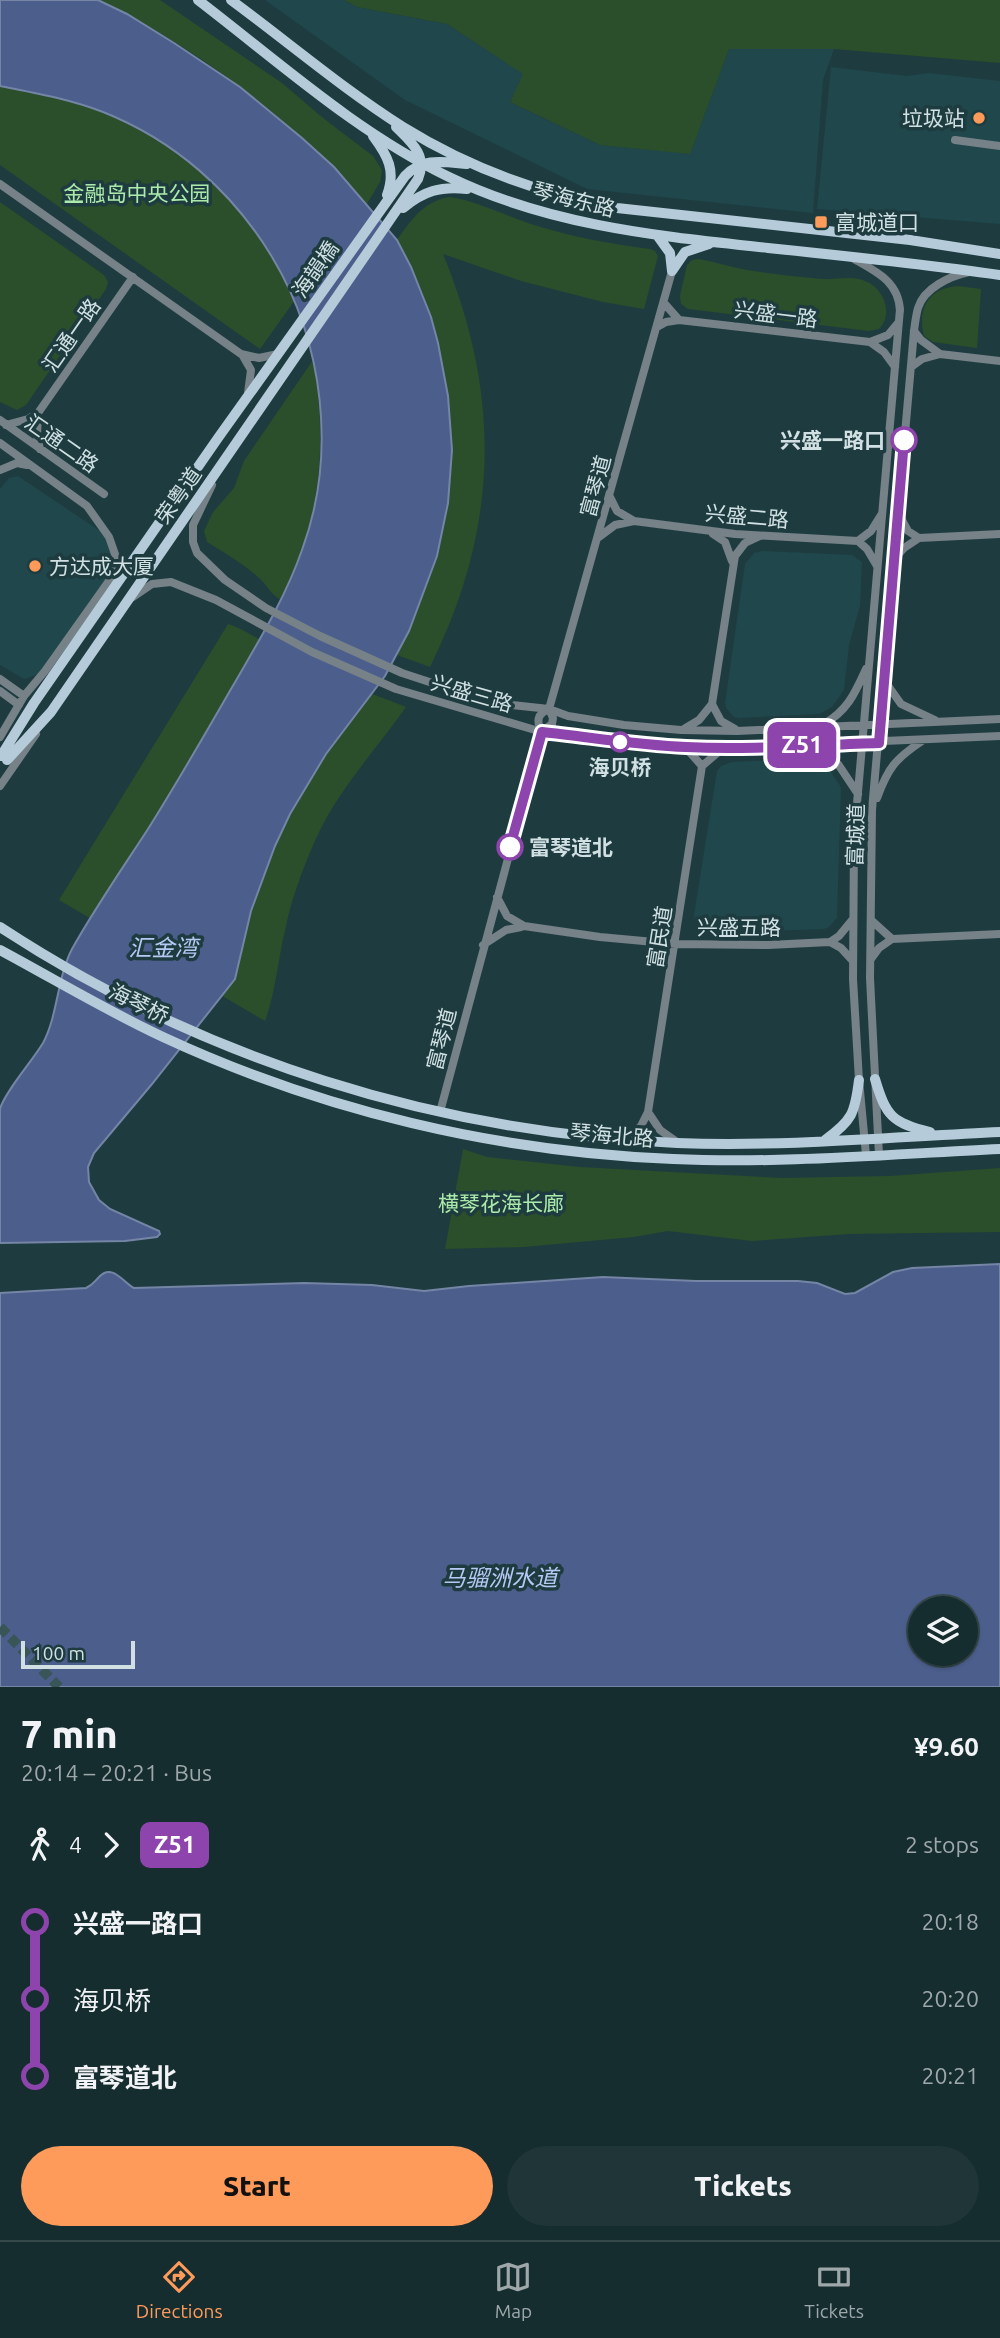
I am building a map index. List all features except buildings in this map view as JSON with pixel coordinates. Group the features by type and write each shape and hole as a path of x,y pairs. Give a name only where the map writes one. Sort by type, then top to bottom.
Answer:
{"main road":[{"name":"琴海东路","path":"198,0 366,128 422,163 491,195 568,220 657,235 1000,275"},
{"name":"琴海东路","path":"231,0 383,114 428,142 499,176 545,192 617,208 910,240 1000,254"},
{"path":"383,114 415,146 422,163 437,161 475,165"},
{"path":"366,128 384,151 390,164 391,183 383,206"},
{"name":"海韻橋","path":"278,354 383,206 409,172 422,163"},
{"name":"海韻橋","path":"290,363 395,214 418,179 422,163"},
{"path":"491,195 486,192 485,181 493,175 499,176"},
{"path":"395,214 433,189 450,187 478,190"},
{"path":"657,235 670,253 672,271"},
{"path":"672,271 685,252 714,242"},
{"name":"荣粤道","path":"4,758 34,703 278,354"},
{"name":"荣粤道","path":"51,712 218,473 233,446 290,363"},
{"path":"4,758 51,712"},
{"name":"海琴桥","path":"0,927 137,1006 238,1050"},
{"name":"海琴桥","path":"0,950 130,1021 232,1066"},
{"name":"琴海北路","path":"238,1050 323,1080 440,1112 539,1130 678,1143 741,1143 1000,1132"},
{"name":"琴海北路","path":"232,1066 377,1114 470,1136 627,1157 775,1160 1000,1149"},
{"path":"875,1079 885,1108 894,1119 908,1127 940,1135"},
{"path":"825,1140 841,1129 852,1116 859,1080"}],"street":[{"path":"955,140 1000,146"},
{"path":"0,184 241,354 260,359 278,354"},
{"name":"富城道","path":"850,256 887,279 894,288 900,309 854,838 853,961 866,1155"},
{"name":"富琴道","path":"549,709 672,271"},
{"name":"富城道","path":"879,1155 870,961 872,810 914,331 918,308 928,293 943,281 971,271"},
{"name":"汇通一路","path":"38,413 133,277"},
{"path":"664,303 679,320"},
{"path":"870,342 888,335 899,319"},
{"name":"兴盛一路","path":"657,327 679,320 870,342"},
{"path":"914,331 921,340 940,354"},
{"path":"870,342 884,352 895,367"},
{"path":"241,354 251,370 247,398"},
{"path":"911,367 922,359 940,354 1000,362"},
{"path":"3,422 28,419 38,413"},
{"path":"38,413 37,436 40,449"},
{"name":"汇通二路","path":"3,422 104,494"},
{"name":"汇通二路","path":"0,443 86,506 115,546 115,568 52,661 24,696"},
{"path":"0,470 17,463 40,471"},
{"name":"兴盛三路","path":"218,473 193,525 193,542 197,553 225,580 266,608 329,640 402,673 484,699 549,709 596,721 681,730 1000,719"},
{"path":"610,497 617,511 634,521"},
{"path":"877,566 858,541 871,531 882,513"},
{"path":"898,513 908,531 919,538"},
{"path":"599,537 615,525 634,521"},
{"name":"兴盛二路","path":"634,521 762,536 858,541"},
{"path":"708,531 725,542 733,561"},
{"path":"893,560 919,538 1000,534"},
{"path":"681,730 699,720 712,704 733,561 741,547 762,536"},
{"name":"兴盛三路","path":"128,601 152,584 171,582 216,600 340,665 396,689 542,732 631,743 723,748 1000,736"},
{"path":"822,726 839,715 849,704 869,663"},
{"path":"0,678 24,696 0,737"},
{"path":"884,680 901,704 938,721"},
{"path":"0,691 19,705"},
{"path":"712,704 721,720 737,730"},
{"path":"549,709 552,723 542,732 537,722 549,709"},
{"name":"荣粤道","path":"0,786 51,712"},
{"name":"富琴道","path":"440,1112 542,732"},
{"path":"872,810 889,768 923,740"},
{"path":"798,745 838,764 858,794"},
{"path":"685,747 702,766 723,748"},
{"name":"富民道","path":"648,1112 702,766"},
{"path":"497,897 507,916 524,926"},
{"path":"853,919 843,932 830,942 841,948 853,961"},
{"path":"870,919 891,939"},
{"path":"484,944 506,930 524,926"},
{"name":"兴盛五路","path":"524,926 676,944 830,942"},
{"path":"870,961 879,948 891,939 1000,934"},
{"path":"626,1139 641,1126 648,1112 660,1130 678,1143"}],"shaded area":[{"path":"265,0 344,0 357,7 447,24 524,74 510,102 600,145 690,153 729,49 834,49 823,80 813,213 587,189 405,100"},
{"path":"831,67 907,76 928,73 1000,81 1000,224 817,209"},
{"name":"方达成大厦","path":"18,476 100,531 107,539 113,557 108,576 39,674 24,679 0,665 0,489 9,478"},
{"path":"763,551 852,555 862,562 860,606 849,645 844,690 832,707 819,714 739,718 734,717 726,708 745,564 754,553"},
{"path":"799,759 820,763 829,769 841,787 837,918 824,929 704,930 695,921 694,915 717,771 721,766 732,762"}],"green space":[{"path":"98,0 160,0 282,83 373,156 382,170 380,182 367,204 308,143 242,88 172,41"},
{"path":"344,0 1000,0 1000,63 834,49 729,49 690,154 600,145 510,102 523,74 447,24 357,7"},
{"name":"金融岛中央公园","path":"0,86 53,97 104,113 166,145 218,188 261,240 295,300 260,349 0,165"},
{"path":"448,197 563,233 650,249 658,256 644,309 603,302 521,281 443,254 462,307 476,359 483,411 484,462 480,513 469,564 453,615 430,667 397,655 409,631 448,396 438,343 422,292 397,240 424,208"},
{"name":"金融岛中央公园","path":"0,202 104,275 108,282 106,289 26,405 17,410 0,402"},
{"path":"699,259 775,274 822,279 860,279 872,284 882,295 886,316 879,329 869,331 688,309 681,304 680,296 687,265 692,260"},
{"path":"958,286 981,289 977,348 933,342 924,336 922,317 928,301 939,291"},
{"path":"313,360 320,422 318,482 305,542 280,599 251,571 207,542 204,531 213,512 234,488 244,461"},
{"path":"228,624 304,665 406,707 330,811 311,850 291,907 265,1021 59,900"},
{"name":"横琴花海长廊","path":"463,1149 487,1157 580,1167 782,1178 890,1176 1000,1168 1000,1232 849,1234 752,1241 668,1231 634,1237 524,1247 445,1249"}],"water":[{"name":"汇金湾","path":"0,0 98,0 127,14 240,87 302,138 334,167 397,240 431,317 448,396 452,450 448,503 437,556 409,631 385,676 326,754 290,814 251,911 235,979 94,1153 88,1167 89,1182 99,1200 110,1209 159,1231 160,1234 157,1237 125,1241 0,1243 0,1109 48,1032 63,972 72,949 180,777 279,604 302,550 313,514 322,438 320,400 314,362 290,290 272,257 239,211 200,171 154,137 78,103 0,86"},
{"name":"马骝洲水道","path":"1000,1264 1000,1687 0,1687 0,1293 86,1288 108,1272 117,1275 134,1288 304,1283 372,1285 424,1291 603,1277 798,1281 817,1283 845,1294 855,1293 893,1272 912,1268"}],"tunnel":[{"path":"0,1627 59,1687"}],"bus line":[{"name":"Z51","path":"510,847 542,732 685,747 746,748 879,743 904,440"}],"place":[{"name":"垃圾站","path":"979,118"},
{"name":"富城道口","path":"821,222"},
{"name":"兴盛一路口","path":"904,440"},
{"name":"方达成大厦","path":"35,566"},
{"name":"海贝桥","path":"620,742"},
{"name":"富琴道北","path":"510,847"}]}
